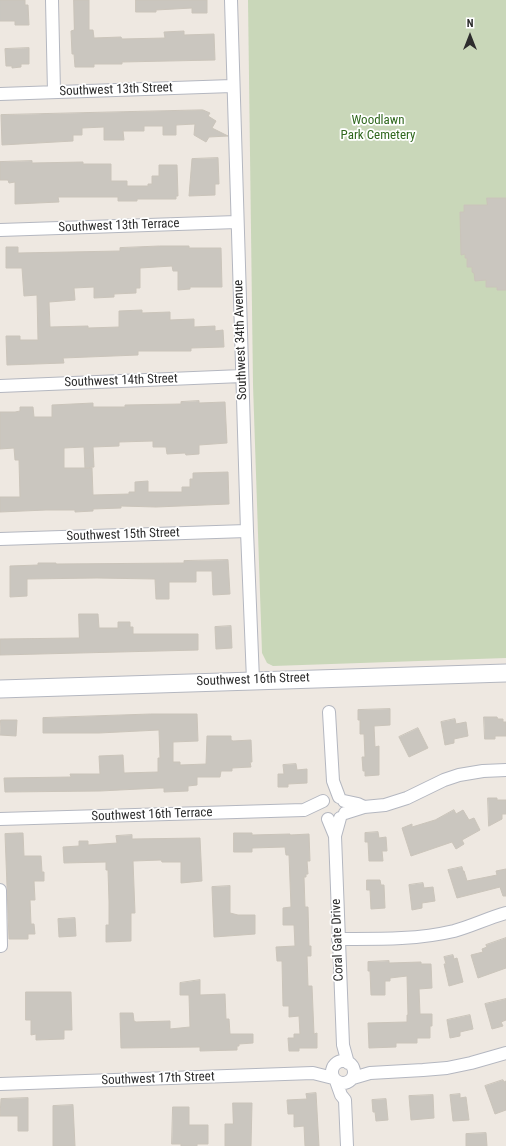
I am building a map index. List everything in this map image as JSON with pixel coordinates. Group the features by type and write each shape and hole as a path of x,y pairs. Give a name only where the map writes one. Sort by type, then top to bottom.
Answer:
{"street":[{"path":"52,0 54,92"},
{"name":"Southwest 34th Avenue","path":"231,0 232,86 246,531 253,680"},
{"name":"Southwest 13th Street","path":"0,94 232,86"},
{"name":"Southwest 13th Terrace","path":"0,230 237,222"},
{"name":"Southwest 14th Street","path":"0,386 242,376"},
{"name":"Southwest 15th Street","path":"0,539 246,531"},
{"name":"Southwest 16th Street","path":"0,689 506,673"},
{"path":"330,712 333,781 342,807"},
{"path":"333,781 321,808 326,817 334,820 342,807 358,804 364,807 385,805 408,798 459,774 506,770"},
{"path":"325,799 330,796 342,807"},
{"name":"Southwest 16th Terrace","path":"304,810 325,799"},
{"name":"Coral Gate Drive","path":"342,807 334,836 343,1045 340,1050 346,1069 348,1095 345,1100 347,1146"},
{"name":"Southwest 16th Terrace","path":"0,819 304,810 326,817"},
{"name":"Coral Gate Drive","path":"326,817 334,836"},
{"path":"0,890 1,946"},
{"path":"338,939 404,938 434,935 461,929 506,913"},
{"path":"335,1079 332,1071 346,1069 370,1072 447,1068 506,1053"},
{"name":"Southwest 17th Street","path":"0,1084 316,1072 346,1069 343,1084 335,1079 316,1072"},
{"name":"Coral Gate Drive","path":"335,1079 341,1095 345,1100"}],"green space":[{"name":"Woodlawn Park Cemetery","path":"248,0 506,0 506,658 273,666 267,663 262,653 253,385"}],"building":[{"path":"0,0 25,0 25,5 28,5 29,25 15,25 15,21 0,21"},
{"path":"74,0 89,0 89,30 93,30 94,38 165,38 164,32 184,31 184,35 214,34 215,60 122,62 122,64 94,64 94,67 75,67 74,54 72,54 71,31 74,30"},
{"path":"136,0 207,0 207,13 192,13 192,8 156,10 156,12 136,12"},
{"path":"29,48 29,64 21,64 21,67 12,68 12,66 6,66 5,49"},
{"path":"203,110 210,113 208,116 216,121 212,128 228,136 209,137 206,142 194,135 195,124 176,125 176,135 163,135 163,126 144,126 144,131 123,131 124,140 104,140 104,127 82,128 82,135 73,135 73,141 2,145 1,115"},
{"path":"218,158 219,184 215,184 215,195 189,196 192,159"},
{"path":"32,161 32,163 83,162 83,164 111,164 111,181 127,181 127,186 148,186 148,184 152,184 152,176 159,176 159,165 177,165 178,196 176,196 176,199 137,199 137,201 118,201 118,197 58,197 59,202 15,204 15,182 9,183 8,180 0,180 0,162"},
{"path":"487,198 506,198 506,290 497,290 497,287 486,287 486,280 475,281 472,267 467,267 467,258 465,258 465,254 461,255 460,212 464,212 464,205 487,205"},
{"path":"160,246 221,248 222,287 190,287 190,289 178,290 178,271 173,271 172,266 140,268 140,288 136,288 136,293 114,294 114,297 94,298 94,287 74,288 75,300 49,302 50,327 119,327 119,311 142,310 142,313 170,312 170,320 194,319 194,327 215,326 215,331 223,330 224,347 191,348 191,351 138,351 138,355 63,358 64,363 7,365 6,336 20,336 20,340 38,340 37,295 24,296 22,268 6,268 6,247 18,247 18,253 120,251 120,248"},
{"path":"199,401 199,403 225,402 227,443 199,445 199,454 186,455 185,453 167,454 166,447 153,447 153,441 119,442 119,446 93,447 94,467 85,468 92,468 93,495 129,494 129,492 135,492 135,482 148,481 148,492 182,492 182,487 190,487 190,479 193,479 193,473 228,472 229,504 156,507 121,506 121,508 93,509 93,511 75,512 75,510 46,510 0,512 0,497 20,497 19,460 15,460 14,448 0,449 0,412 15,412 20,411 20,407 33,407 34,417 52,417 52,405 93,403 93,407 125,407 125,405 181,404 181,402","holes":["84,447 85,468 64,468 64,448"]},
{"path":"228,560 230,594 213,595 212,571 196,571 196,582 169,582 169,599 156,599 155,579 97,578 27,579 27,596 10,597 10,566 38,565 38,563 184,563 184,561"},
{"path":"79,614 98,614 99,628 118,628 118,622 130,622 130,627 133,627 133,634 198,634 198,650 0,655 0,639 79,638"},
{"path":"231,626 232,648 216,649 215,627"},
{"path":"390,709 390,725 374,726 375,747 379,746 379,775 365,776 362,757 365,757 364,734 360,734 358,710"},
{"path":"197,714 198,741 173,742 173,762 180,762 180,765 206,764 207,736 231,736 231,740 233,741 251,740 251,767 232,768 232,771 221,771 220,777 197,777 197,785 188,786 188,791 164,792 164,788 159,788 100,791 5,792 4,778 71,777 70,774 100,774 99,756 123,755 124,773 158,772 158,758 160,758 159,730 99,733 43,733 43,718"},
{"path":"484,717 497,717 498,719 503,719 503,722 506,722 506,736 495,736 495,739 485,739"},
{"path":"455,719 456,724 466,722 468,736 454,739 454,743 445,745 441,722"},
{"path":"1,720 17,720 16,736 0,735"},
{"path":"418,728 428,748 409,757 399,737"},
{"path":"296,764 297,770 307,769 307,783 288,784 288,787 278,787 278,774 284,774 283,765"},
{"path":"488,798 506,800 506,814 502,814 502,819 489,826"},
{"path":"454,810 456,814 463,810 469,820 474,818 480,830 462,840 464,844 456,849 452,842 411,856 402,828 412,824 412,827 435,820"},
{"path":"378,832 379,838 386,837 387,851 382,851 383,861 369,861 368,842 365,842 365,833"},
{"path":"23,833 24,856 41,856 44,881 34,881 35,900 30,900 31,924 34,924 35,934 28,934 28,939 9,939 5,834"},
{"path":"234,833 252,833 252,835 309,834 310,861 307,861 308,874 304,877 305,907 308,907 309,946 311,946 311,956 307,956 308,986 312,986 314,1034 317,1033 317,1048 299,1048 299,1051 289,1051 288,1038 294,1038 294,1034 300,1034 299,1016 289,1017 289,1006 283,1006 282,961 277,961 276,947 295,946 294,925 283,925 283,908 291,907 289,855 286,855 285,847 252,848 252,852 234,852"},
{"path":"132,835 132,839 200,838 202,881 181,883 181,862 162,862 161,860 133,861 135,913 131,913 131,941 106,942 106,925 109,925 109,902 108,870 106,870 106,862 64,863 63,847 79,846 79,841 88,841 88,845 117,843 116,836"},
{"path":"462,867 467,881 497,875 496,871 506,869 506,896 503,896 500,887 457,898 448,870"},
{"path":"367,880 380,880 381,885 384,885 385,908 371,909 370,890 367,890"},
{"path":"423,883 424,888 433,887 435,901 422,903 422,908 412,910 409,885"},
{"path":"230,886 230,913 238,915 255,915 255,934 214,937 212,887"},
{"path":"75,918 76,936 59,937 58,919"},
{"path":"506,938 506,968 478,978 471,955 483,952 482,949 487,947 486,945"},
{"path":"453,955 454,959 457,958 463,982 449,986 444,957"},
{"path":"389,961 389,963 421,962 421,964 431,964 432,988 419,989 420,1014 432,1014 430,1038 417,1038 417,1043 396,1043 396,1047 369,1048 368,1023 407,1022 407,976 390,978 390,981 385,981 385,995 371,995 368,962"},
{"path":"200,980 200,995 225,994 226,1019 229,1019 230,1034 253,1034 253,1043 239,1044 239,1046 237,1046 237,1050 200,1051 200,1047 121,1048 120,1013 133,1013 134,1021 136,1022 170,1021 170,1029 190,1027 189,995 180,995 180,983"},
{"path":"26,992 71,992 72,1030 64,1030 64,1039 36,1040 36,1034 31,1035 31,1020 26,1020"},
{"path":"506,999 506,1020 501,1022 503,1026 492,1029 485,1004"},
{"path":"470,1015 473,1029 460,1032 460,1036 450,1038 447,1020"},
{"path":"503,1080 504,1082 506,1081 506,1110 495,1114 485,1086"},
{"path":"316,1093 319,1146 305,1146 304,1126 294,1127 294,1114 288,1114 287,1100 307,1099 306,1094"},
{"path":"460,1094 460,1098 466,1097 469,1120 453,1121 450,1095"},
{"path":"433,1095 434,1118 411,1120 409,1096"},
{"path":"28,1098 28,1131 18,1131 18,1116 0,1116 1,1099"},
{"path":"386,1099 388,1120 376,1121 375,1112 373,1112 372,1100"},
{"path":"233,1103 252,1103 251,1146 225,1146 225,1124 233,1124"},
{"path":"73,1105 75,1146 53,1146 53,1106"},
{"path":"173,1107 189,1107 189,1125 208,1125 208,1144 181,1146 181,1144 172,1144"},
{"path":"486,1133 487,1146 466,1146 466,1134"}]}
